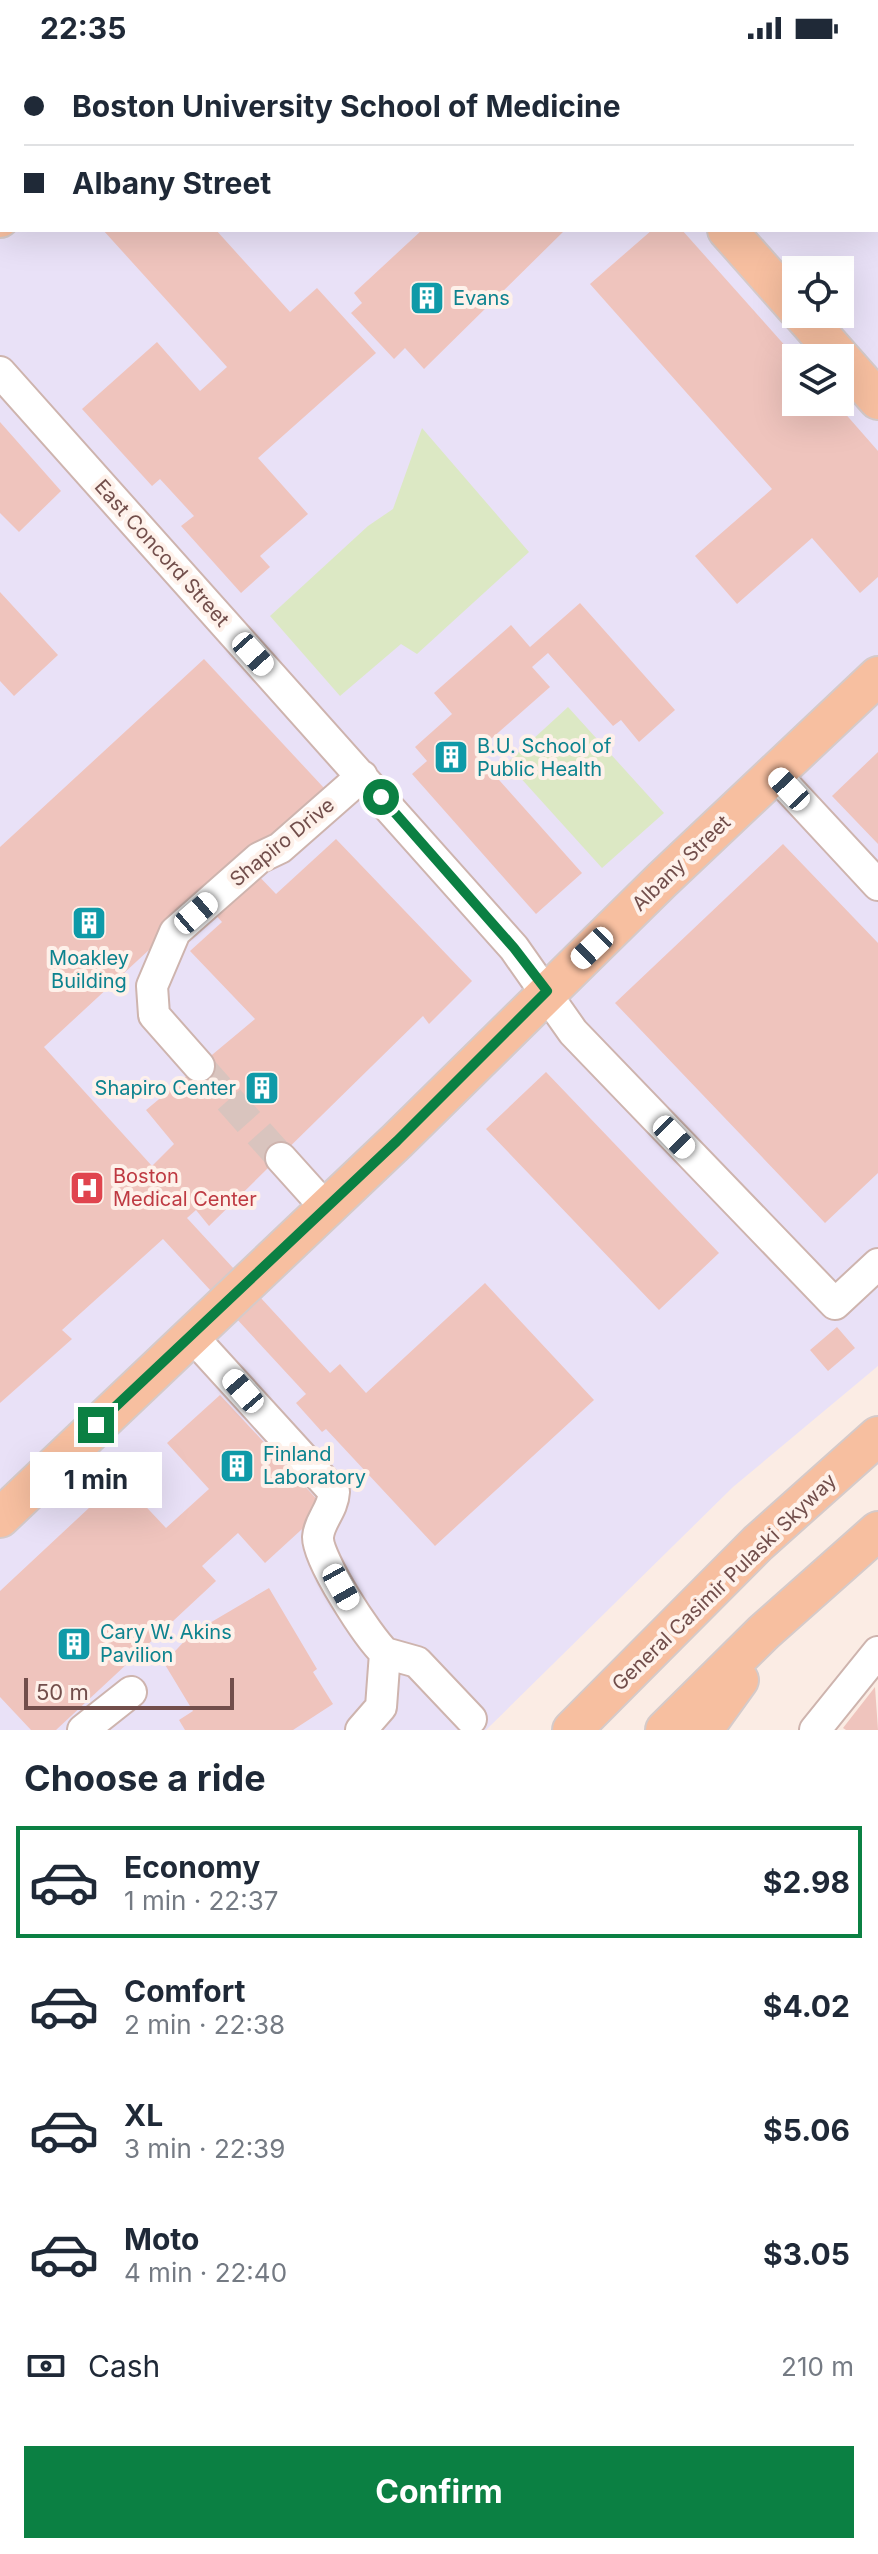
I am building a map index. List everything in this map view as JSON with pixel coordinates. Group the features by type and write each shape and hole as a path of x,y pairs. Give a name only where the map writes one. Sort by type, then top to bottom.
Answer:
{"main road":[{"path":"729,232 782,292"},
{"path":"814,328 878,400"},
{"name":"Albany Street","path":"0,1518 878,676"},
{"name":"General Casimir Pulaski Skyway","path":"572,1730 758,1543 878,1436"},
{"path":"665,1730 786,1612 878,1531"},
{"path":"703,1730 786,1612"}],"street":[{"name":"East Concord Street","path":"0,372 514,948 573,1032 835,1304 878,1264"},
{"path":"775,774 878,885"},
{"name":"Shapiro Drive","path":"199,1066 154,1015 152,986 175,932 259,858 280,848 362,776"},
{"path":"281,1158 326,1208"},
{"path":"191,1335 334,1492 333,1506 320,1527 318,1541 322,1558 370,1640 385,1653 417,1662 471,1719"},
{"path":"815,1730 878,1652"},
{"path":"366,1729 381,1707 385,1653"},
{"path":"83,1730 131,1692"}],"shaded area":[{"path":"0,232 878,232 878,1366 733,1487 486,1730 0,1730"}],"green space":[{"path":"422,428 529,552 417,654 401,644 340,696 270,616 368,526 393,509"},
{"path":"568,707 664,813 602,868 507,763"}],"building":[{"path":"105,232 218,232 290,312 317,288 376,353 258,458 308,514 260,556 270,567 241,593 181,526 194,516 160,479 152,486 82,409 157,342 200,391 227,367"},
{"name":"Evans","path":"420,232 563,232 424,369 405,348 394,359 351,313 362,303 354,293"},
{"path":"650,232 684,232 784,344 782,416 847,416 878,451 878,577 860,593 812,538 737,604 695,556 772,489 590,284"},
{"path":"0,422 61,491 19,532 0,513"},
{"path":"0,592 58,655 14,696 0,681"},
{"name":"B.U. School of Public Health","path":"580,603 675,710 639,742 621,720 613,726 548,653 532,667 550,687 475,753 582,873 536,914 412,774 427,761 415,747 452,714 434,693 511,625 530,647"},
{"path":"204,659 324,788 44,1047 152,1166 174,1144 146,1110 255,1019 190,951 222,922 211,910 254,871 276,894 336,839 472,981 429,1024 423,1016 209,1226 196,1210 187,1218 330,1373 340,1364 366,1393 485,1283 594,1400 435,1546 326,1429 322,1432 296,1403 306,1394 163,1239 62,1330 72,1339 0,1403 0,847"},
{"path":"878,752 878,844 832,796"},
{"path":"783,844 878,943 878,1173 825,1223 615,1003"},
{"path":"546,1072 719,1253 659,1310 486,1129"},
{"path":"837,1327 855,1348 828,1371 810,1350"},
{"name":"Cary W. Akins Pavilion","path":"220,1395 325,1508 265,1563 238,1533 202,1566 216,1581 56,1730 31,1730 0,1697 0,1591 120,1479 166,1528 209,1489 167,1443"},
{"path":"269,1588 317,1669 313,1672 333,1704 293,1730 185,1730 179,1720 193,1711 164,1663 191,1634"},
{"path":"875,1687 878,1730 843,1728"}],"tunnel":[{"path":"199,1066 281,1158"}],"place":[{"name":"Evans","path":"427,298"},
{"name":"B.U. School of Public Health","path":"451,757"},
{"name":"Moakley Building","path":"89,923"},
{"name":"Shapiro Center","path":"262,1088"},
{"name":"Boston Medical Center","path":"87,1188"},
{"name":"Finland Laboratory","path":"237,1466"},
{"name":"Cary W. Akins Pavilion","path":"74,1644"}],"route":[{"path":"96,1425 397,1141 547,991 514,948 381,797"}]}
